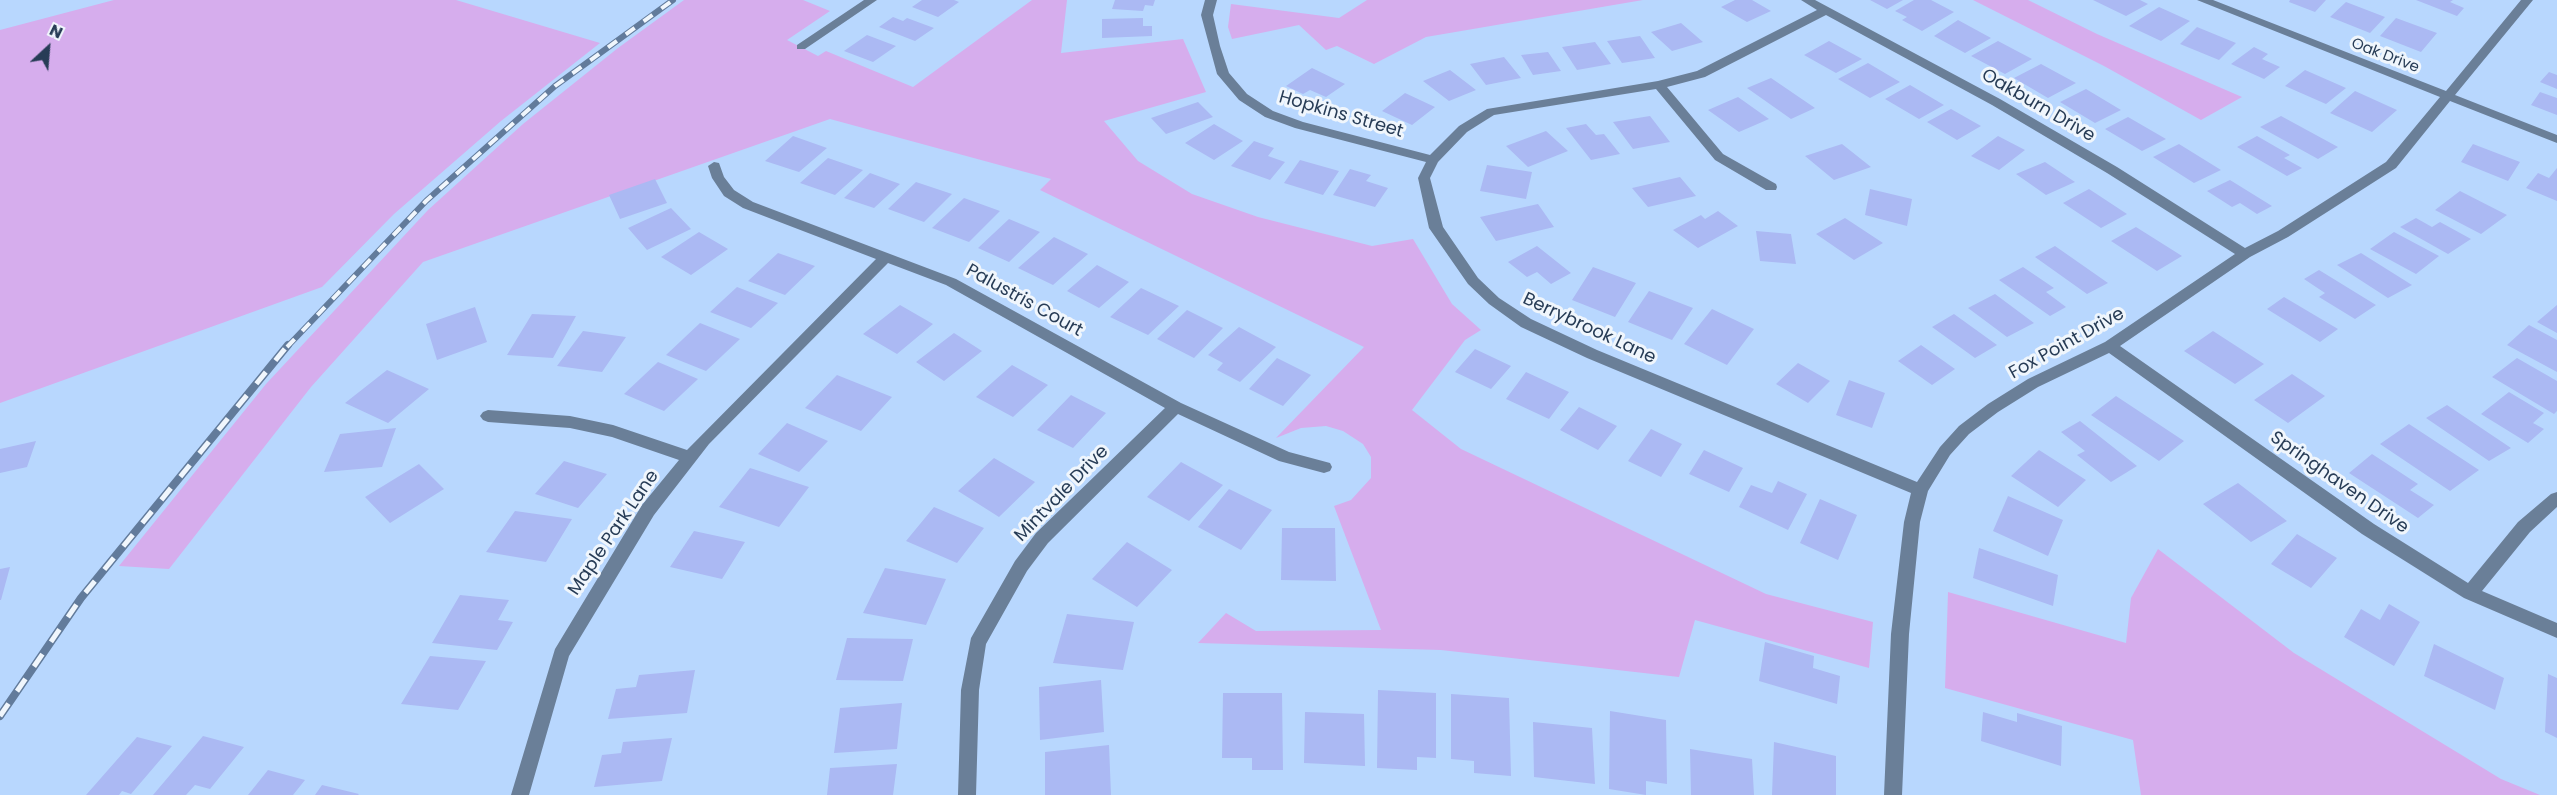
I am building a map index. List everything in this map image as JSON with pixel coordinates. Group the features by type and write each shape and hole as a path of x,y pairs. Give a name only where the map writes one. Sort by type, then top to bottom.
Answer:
{"street":[{"path":"801,48 871,0"},
{"name":"Hopkins Street","path":"1211,0 1207,15 1223,74 1244,97 1269,114 1299,125 1433,160"},
{"name":"Oakburn Drive","path":"1807,0 1996,102 2093,158 2245,254"},
{"name":"Oak Drive","path":"2203,0 2557,140"},
{"name":"Fox Point Drive","path":"1893,795 1900,634 1912,522 1920,490 1945,451 1964,430 1993,408 2032,383 2110,346 2245,254 2283,234 2391,165 2450,97 2527,0"},
{"path":"1433,160 1463,129 1491,112 1659,85 1701,74 1826,10"},
{"path":"1659,85 1719,157 1771,187"},
{"name":"Berrybrook Lane","path":"1433,160 1424,178 1436,228 1473,281 1526,323 1592,354 1920,490"},
{"name":"Palustris Court","path":"714,166 718,178 729,193 748,205 951,282 1176,407 1285,457 1324,467"},
{"name":"Maple Park Lane","path":"520,795 561,654 648,510 690,457 886,257"},
{"name":"Springhaven Drive","path":"2110,346 2368,529 2470,592 2557,631"},
{"name":"Mintvale Drive","path":"967,795 970,690 977,643 1021,566 1042,538 1176,407"},
{"path":"488,416 570,422 613,431 690,457"},
{"path":"2470,592 2524,527 2557,498"}],"shaded area":[{"path":"114,0 456,0 600,43 501,121 394,214 322,287 0,403 0,30"},
{"path":"684,0 803,0 830,11 787,40 818,56 826,51 913,87 1032,0 1067,0 1061,53 1183,39 1206,92 1104,121 1138,161 1192,194 1258,217 1372,246 1413,239 1452,304 1481,330 1465,340 1412,410 1461,449 1766,594 1873,622 1869,668 1695,620 1679,677 1441,650 1198,643 1226,613 1256,631 1381,630 1334,506 1351,500 1371,478 1371,457 1363,444 1343,431 1326,426 1301,428 1276,438 1364,347 1040,190 1051,179 830,119 423,262 311,387 169,569 119,566 266,384 428,210 523,124 618,48"},
{"path":"1367,0 1643,0 1426,37 1374,64 1337,46 1326,50 1299,25 1232,39 1228,27 1231,4 1339,18"},
{"path":"1973,0 2028,0 2097,34 2242,97 2201,120 2104,66"},
{"path":"2158,549 2294,653 2501,779 2540,795 2141,795 2133,740 1945,688 1948,592 2126,643 2131,598"}],"building":[{"path":"922,0 959,2 938,17 912,7"},
{"path":"1115,0 1155,0 1153,6 1145,5 1143,11 1112,9"},
{"path":"1735,0 1752,0 1771,11 1747,22 1721,7"},
{"path":"1870,0 1903,0 1887,9"},
{"path":"1914,0 1931,0 1954,12 1922,31 1902,20 1907,17 1895,11"},
{"path":"2093,0 2140,0 2148,4 2126,16"},
{"path":"2290,0 2326,0 2315,12 2289,2"},
{"path":"2416,0 2453,0 2450,2 2464,8 2457,16"},
{"path":"2346,2 2385,17 2370,33 2330,17"},
{"path":"2159,7 2190,21 2161,41 2129,26"},
{"path":"893,17 903,21 907,18 934,28 915,41 879,27"},
{"path":"1143,18 1143,26 1152,26 1152,36 1102,38 1102,19"},
{"path":"2396,18 2437,33 2421,52 2380,36"},
{"path":"1958,20 1991,38 1965,53 1934,36"},
{"path":"1681,23 1703,42 1672,51 1651,32"},
{"path":"2197,27 2236,43 2219,60 2180,44"},
{"path":"867,35 896,46 873,62 844,51"},
{"path":"1640,36 1655,58 1622,63 1607,41"},
{"path":"1829,41 1862,59 1836,73 1804,55"},
{"path":"1998,41 2032,59 2005,74 1971,56"},
{"path":"1595,42 1611,64 1577,70 1562,47"},
{"path":"2254,47 2268,54 2262,59 2280,67 2264,79 2231,64"},
{"path":"1548,52 1561,71 1533,75 1521,55"},
{"path":"1504,57 1521,78 1486,85 1470,64"},
{"path":"1868,63 1900,82 1870,98 1838,79"},
{"path":"2041,64 2076,83 2048,98 2014,78"},
{"path":"1312,68 1345,84 1326,97 1310,90 1303,94 1286,86"},
{"path":"1450,70 1476,90 1449,101 1423,81"},
{"path":"2305,70 2346,88 2326,104 2285,86"},
{"path":"2549,72 2557,75 2557,89 2540,82"},
{"path":"1771,78 1815,108 1791,119 1747,88"},
{"path":"1910,85 1944,105 1919,119 1885,99"},
{"path":"2086,89 2121,110 2095,123 2060,102"},
{"path":"2355,91 2397,110 2372,132 2330,113"},
{"path":"2540,92 2557,98 2557,115 2531,105"},
{"path":"1405,93 1435,107 1412,125 1382,111"},
{"path":"1738,97 1769,119 1739,132 1708,110"},
{"path":"1198,102 1213,117 1166,134 1151,118"},
{"path":"1951,109 1981,126 1957,140 1927,122"},
{"path":"1650,116 1670,142 1633,149 1613,122"},
{"path":"2281,116 2338,147 2318,159 2260,127"},
{"path":"2128,117 2166,139 2142,151 2105,129"},
{"path":"1214,124 1243,141 1214,160 1185,143"},
{"path":"1586,124 1596,135 1604,134 1620,154 1591,160 1566,128"},
{"path":"1546,131 1568,151 1528,167 1506,146"},
{"path":"793,136 827,148 799,172 765,161"},
{"path":"1998,136 2025,150 1999,170 1971,156"},
{"path":"2257,136 2290,155 2284,158 2302,168 2287,176 2237,147"},
{"path":"1254,141 1274,148 1268,156 1285,162 1270,180 1231,166"},
{"path":"1842,144 1871,167 1834,180 1805,156"},
{"path":"2179,144 2221,170 2194,183 2153,157"},
{"path":"2473,144 2520,162 2508,181 2461,162"},
{"path":"828,158 863,170 835,195 800,183"},
{"path":"1300,160 1339,171 1323,195 1284,183"},
{"path":"2045,162 2075,182 2046,195 2016,174"},
{"path":"1487,165 1532,172 1526,199 1480,191"},
{"path":"2557,168 2557,201 2526,188 2538,173 2549,178"},
{"path":"1350,169 1371,175 1366,181 1388,188 1375,207 1333,195"},
{"path":"870,173 900,184 874,208 844,198"},
{"path":"1680,177 1696,196 1648,207 1632,188"},
{"path":"655,179 667,203 620,219 609,195"},
{"path":"2230,180 2272,206 2257,214 2240,203 2232,207 2207,191"},
{"path":"916,182 952,194 924,222 888,209"},
{"path":"1870,189 1912,199 1907,226 1865,215"},
{"path":"2089,189 2127,214 2101,228 2063,203"},
{"path":"2460,191 2507,215 2481,234 2435,210"},
{"path":"964,198 1000,211 969,242 932,228"},
{"path":"1538,204 1554,227 1496,241 1480,217"},
{"path":"671,208 691,229 647,250 628,228"},
{"path":"1718,211 1738,226 1698,248 1673,230 1701,215 1705,219"},
{"path":"1845,218 1883,243 1854,260 1816,234"},
{"path":"2416,218 2432,227 2440,222 2471,239 2448,254 2400,227"},
{"path":"1009,219 1040,232 1009,262 978,248"},
{"path":"2136,227 2182,256 2157,271 2111,241"},
{"path":"1756,231 1791,234 1796,264 1760,261"},
{"path":"699,232 728,249 691,275 661,257"},
{"path":"2394,232 2439,256 2416,274 2370,249"},
{"path":"1054,237 1088,254 1053,285 1018,268"},
{"path":"1537,246 1571,273 1551,284 1537,272 1527,277 1508,262"},
{"path":"2055,246 2108,283 2087,294 2035,257"},
{"path":"778,253 815,266 785,295 748,281"},
{"path":"2361,253 2412,285 2388,298 2337,265"},
{"path":"1097,265 1129,282 1099,308 1067,291"},
{"path":"1593,267 1636,283 1615,317 1572,300"},
{"path":"2023,267 2054,288 2046,292 2066,307 2050,316 1999,280"},
{"path":"2319,270 2376,305 2355,319 2319,297 2325,293 2304,279"},
{"path":"737,287 778,303 751,328 710,312"},
{"path":"1141,288 1179,306 1148,335 1110,317"},
{"path":"1649,291 1693,308 1672,340 1628,322"},
{"path":"1995,294 2034,323 2007,337 1968,308"},
{"path":"2284,297 2338,329 2320,342 2267,309"},
{"path":"900,305 933,324 897,354 863,334"},
{"path":"2557,305 2557,333 2537,322"},
{"path":"475,307 487,342 437,360 426,324"},
{"path":"1712,309 1754,329 1727,365 1684,344"},
{"path":"1187,310 1223,328 1194,358 1157,339"},
{"path":"532,314 576,316 553,358 507,355"},
{"path":"1954,314 1997,345 1975,358 1932,327"},
{"path":"700,323 740,339 706,371 666,355"},
{"path":"2529,325 2557,340 2557,372 2507,345"},
{"path":"1239,327 1276,347 1240,382 1217,370 1223,363 1208,355"},
{"path":"583,331 626,337 602,372 557,366"},
{"path":"2213,331 2264,364 2235,384 2184,351"},
{"path":"954,333 982,351 944,381 916,362"},
{"path":"1921,345 1955,369 1932,385 1898,361"},
{"path":"1475,349 1511,366 1491,389 1455,372"},
{"path":"1277,358 1311,375 1283,406 1249,389"},
{"path":"2517,358 2557,381 2557,411 2554,414 2492,377"},
{"path":"658,362 698,379 664,411 624,394"},
{"path":"1798,363 1830,381 1808,403 1776,384"},
{"path":"1012,365 1048,385 1013,417 976,397"},
{"path":"387,370 429,389 388,423 345,403"},
{"path":"1526,372 1569,392 1549,419 1506,399"},
{"path":"2292,374 2325,396 2288,423 2254,400"},
{"path":"837,375 892,397 861,431 805,408"},
{"path":"1849,380 1885,393 1872,428 1836,415"},
{"path":"2509,392 2544,413 2533,423 2544,429 2528,443 2481,414"},
{"path":"1071,395 1106,413 1073,448 1037,430"},
{"path":"2116,396 2184,441 2159,461 2091,415"},
{"path":"2447,405 2511,448 2489,461 2426,418"},
{"path":"1579,407 1617,426 1598,450 1560,430"},
{"path":"2080,421 2137,466 2111,482 2077,455 2085,451 2061,432"},
{"path":"787,423 828,441 799,472 758,454"},
{"path":"2409,424 2479,470 2450,491 2380,444"},
{"path":"396,428 382,467 324,472 340,434"},
{"path":"1651,429 1682,444 1661,477 1628,461"},
{"path":"36,441 27,467 0,473 0,449"},
{"path":"1704,450 1743,468 1729,492 1689,474"},
{"path":"2039,450 2086,480 2058,507 2011,476"},
{"path":"2372,454 2418,484 2410,490 2434,505 2418,518 2349,473"},
{"path":"994,458 1035,482 999,517 958,491"},
{"path":"564,461 607,474 578,508 535,494"},
{"path":"1181,462 1223,485 1189,521 1147,497"},
{"path":"419,464 444,489 390,523 365,497"},
{"path":"750,468 809,487 779,527 719,507"},
{"path":"1778,481 1807,494 1788,530 1739,507 1751,485 1772,493"},
{"path":"2238,483 2287,521 2251,542 2203,504"},
{"path":"1229,489 1272,510 1241,550 1198,527"},
{"path":"2008,496 2063,520 2048,556 1993,531"},
{"path":"1820,499 1857,515 1838,560 1800,543"},
{"path":"934,507 984,528 957,563 906,541"},
{"path":"515,511 572,519 546,562 486,552"},
{"path":"1282,528 1335,528 1336,581 1281,580"},
{"path":"694,531 745,542 722,579 670,567"},
{"path":"2297,534 2337,558 2311,588 2271,564"},
{"path":"1127,542 1172,570 1137,607 1092,579"},
{"path":"1979,548 2058,575 2053,606 1973,578"},
{"path":"10,567 1,600 0,600 0,569"},
{"path":"885,568 946,579 926,625 863,613"},
{"path":"460,595 509,600 498,620 513,622 497,650 432,643"},
{"path":"2389,604 2420,622 2394,666 2344,637 2361,609 2380,620"},
{"path":"1067,614 1134,622 1123,670 1053,663"},
{"path":"847,638 913,639 903,681 836,680"},
{"path":"1765,642 1814,656 1813,668 1840,676 1837,704 1759,681"},
{"path":"2434,644 2504,678 2495,710 2424,676"},
{"path":"430,656 486,661 458,710 401,704"},
{"path":"695,670 687,713 608,719 616,689 636,687 639,675"},
{"path":"2548,674 2557,678 2557,738 2545,732"},
{"path":"1101,680 1104,732 1040,740 1039,687"},
{"path":"1378,690 1436,693 1436,758 1417,757 1417,770 1377,768"},
{"path":"1223,693 1282,693 1283,770 1252,770 1252,758 1222,758"},
{"path":"1451,694 1509,698 1511,776 1474,773 1474,761 1451,759"},
{"path":"902,703 897,749 834,753 840,708"},
{"path":"1610,711 1666,720 1667,784 1646,781 1646,795 1609,789"},
{"path":"1305,712 1364,714 1365,766 1304,763"},
{"path":"1983,712 2017,722 2017,713 2062,726 2061,766 1981,741"},
{"path":"1533,722 1592,728 1595,784 1534,777"},
{"path":"203,736 244,747 210,789 195,785 186,795 153,795"},
{"path":"137,737 172,746 131,794 122,791 119,795 86,795"},
{"path":"672,738 662,781 594,787 602,755 621,753 623,742"},
{"path":"1774,742 1836,756 1836,795 1772,795"},
{"path":"1109,745 1111,795 1045,795 1045,752"},
{"path":"1690,749 1752,759 1754,795 1691,795"},
{"path":"897,764 893,795 827,795 830,768"},
{"path":"268,770 305,780 293,795 248,795"},
{"path":"322,785 359,794 315,795"}],"railway":[{"path":"287,347 426,201 555,86 673,0"},
{"path":"0,716 81,598 288,345"}]}
